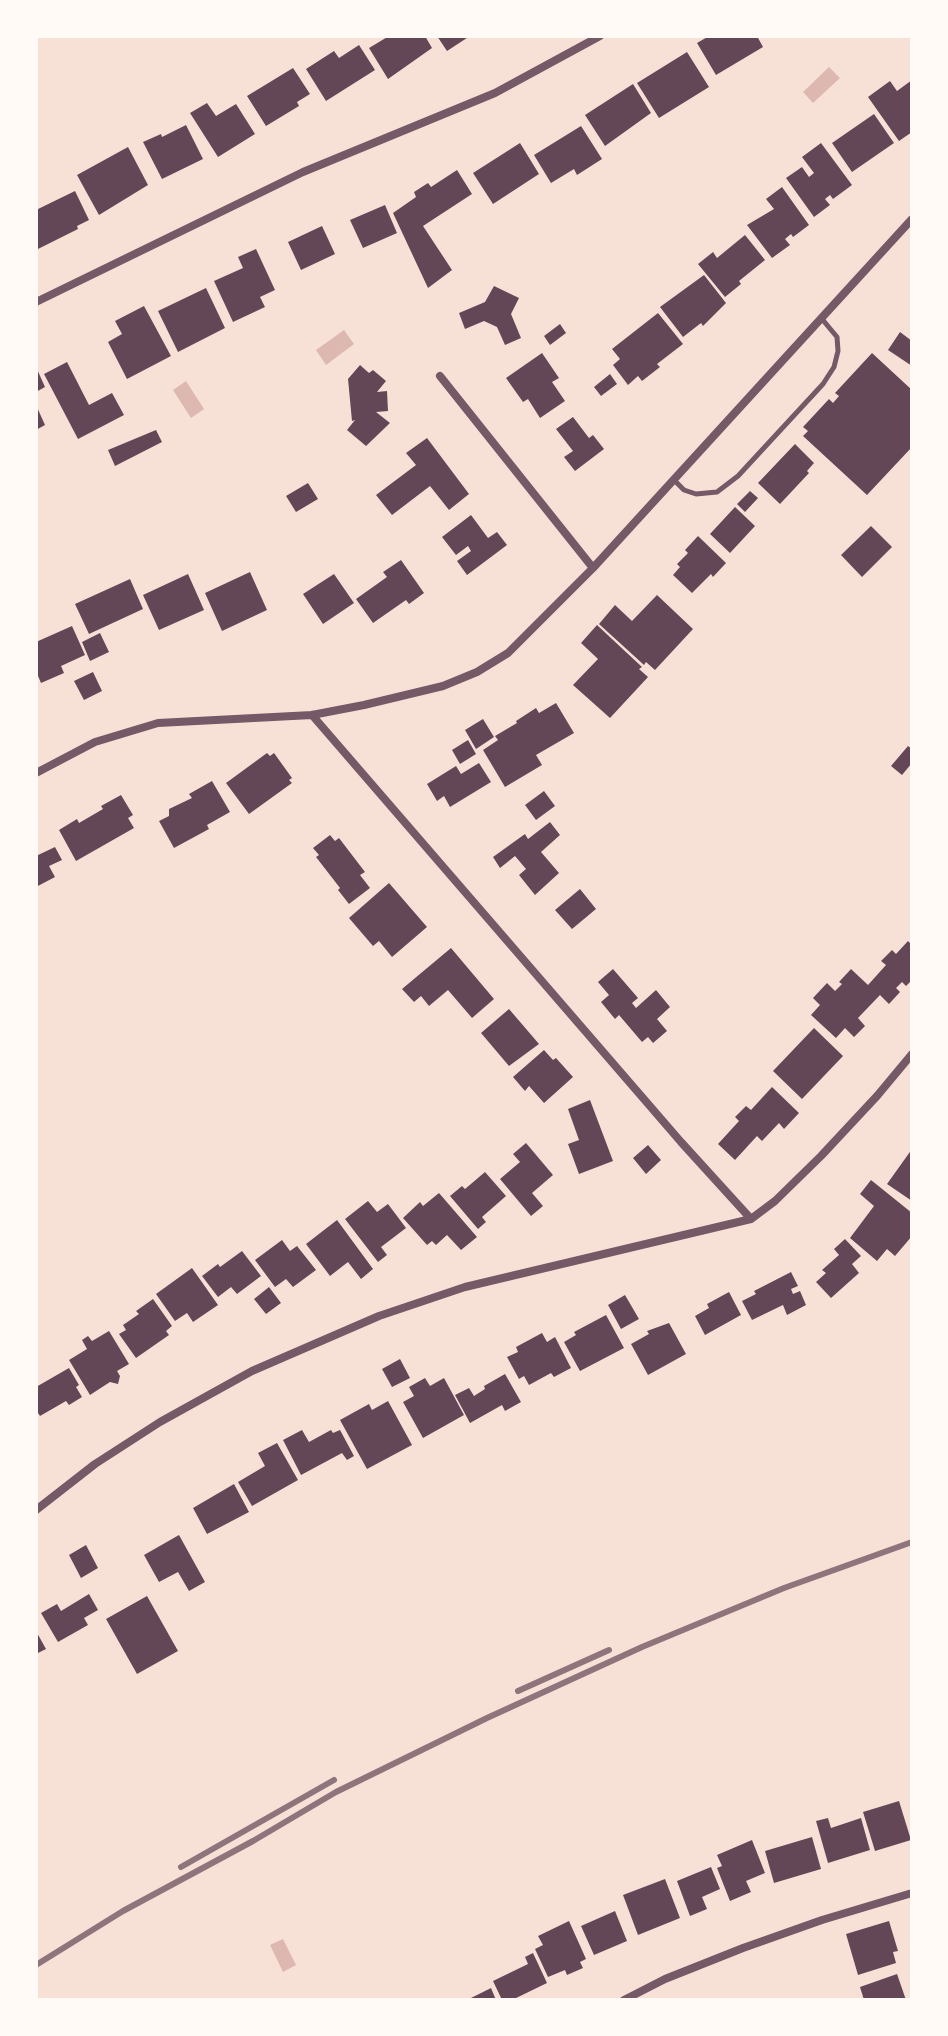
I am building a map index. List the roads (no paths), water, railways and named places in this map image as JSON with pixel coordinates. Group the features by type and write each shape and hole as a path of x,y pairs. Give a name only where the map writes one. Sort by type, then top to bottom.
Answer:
{"street":[{"path":"36,302 303,172 495,93 600,36"},
{"path":"36,773 95,742 158,723 312,715 364,705 443,686 477,672 508,653 593,568 912,219"},
{"path":"440,376 593,568"},
{"path":"312,715 751,1219"},
{"path":"36,1510 95,1464 160,1422 252,1371 379,1316 465,1287 751,1219 775,1201 821,1156 912,1054"},
{"path":"624,2000 665,1979 743,1948 912,1893"}],"lane":[{"path":"673,480 684,490 696,494 717,492 738,476 823,384 834,367 838,351 837,337 821,318"}],"railway":[{"path":"36,1965 123,1911 336,1792 487,1718 642,1647 784,1588 912,1542"},
{"path":"518,1691 609,1650"},
{"path":"181,1867 334,1780"}]}
